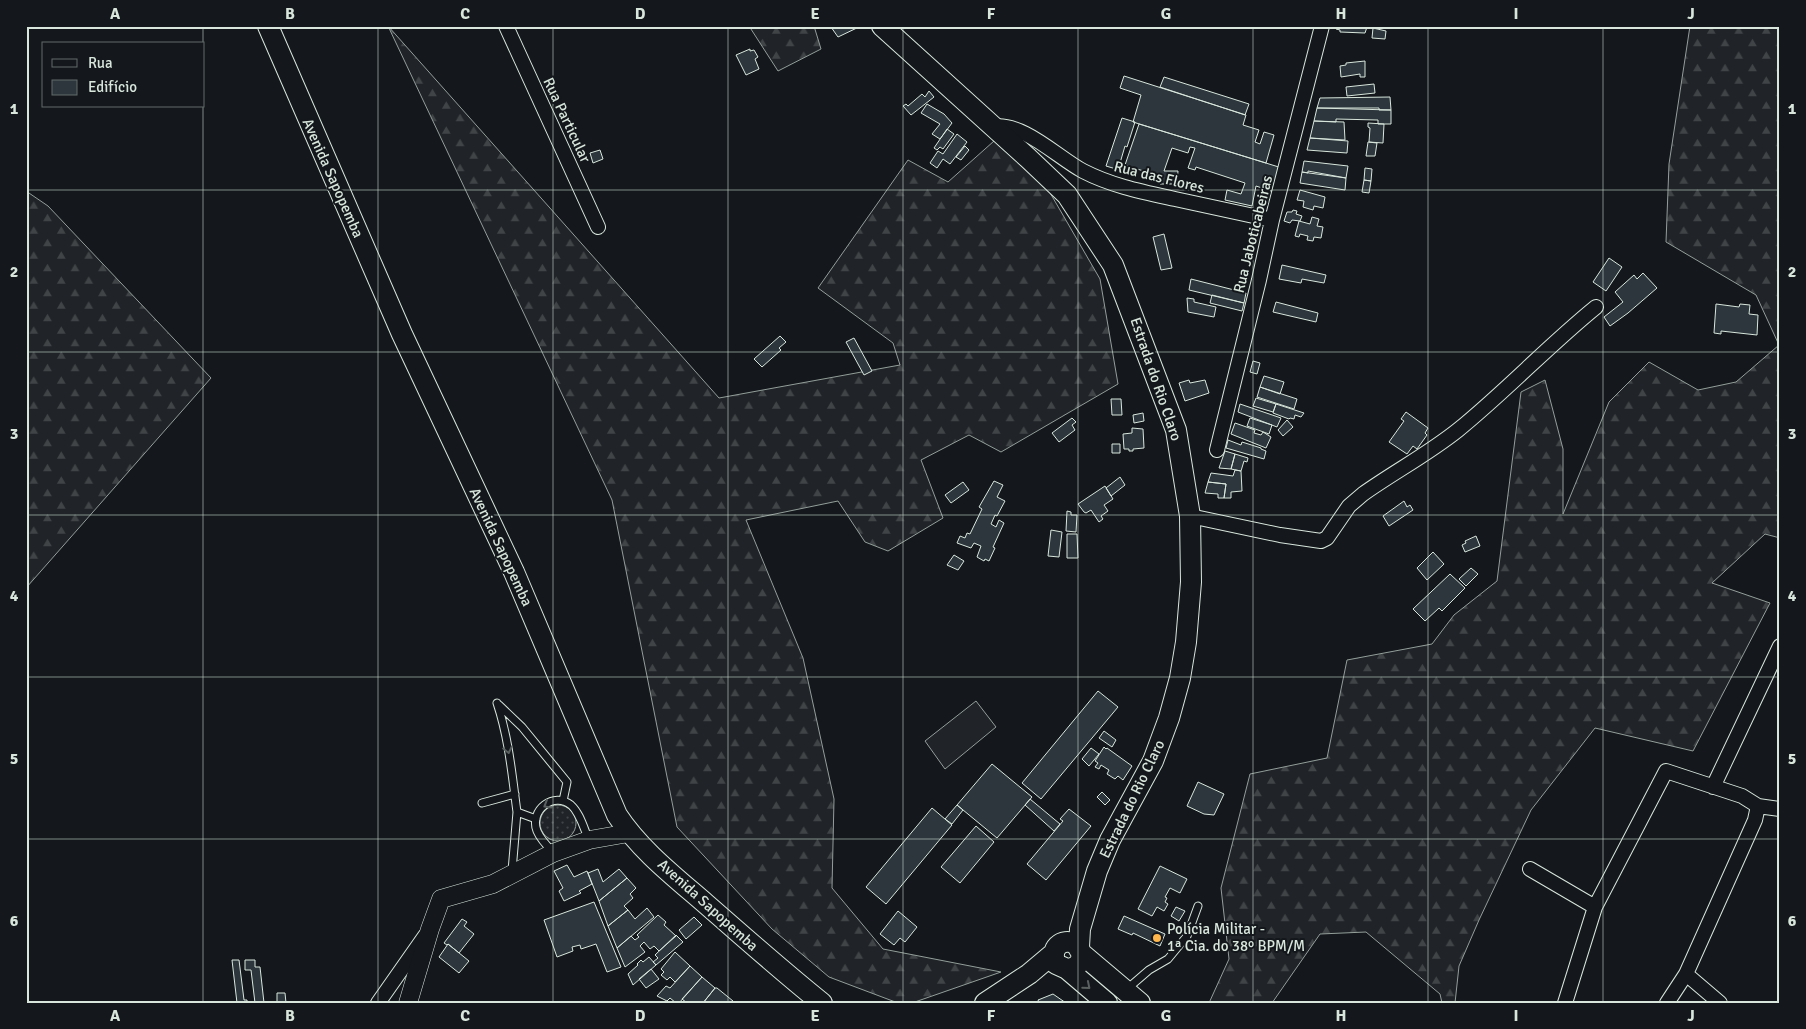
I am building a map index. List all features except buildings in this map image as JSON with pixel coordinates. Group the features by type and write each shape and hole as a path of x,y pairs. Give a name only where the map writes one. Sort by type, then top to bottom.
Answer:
{"main road":[{"name":"Avenida Sapopemba","path":"268,26 402,334 514,572 603,785 618,815 629,833 686,886 822,1003"},
{"name":"Estrada do Rio Claro","path":"882,26 1028,158 1067,196 1113,266 1176,430 1190,516 1191,582 1186,642 1180,678 1169,718 1153,761 1110,840 1087,900 1080,929 1067,956"},
{"path":"1067,956 1132,997"},
{"path":"985,1003 1029,974 1067,956"},
{"path":"998,1003 1067,956"},
{"path":"1067,956 1107,1003"}],"street":[{"name":"Rua Particular","path":"506,26 598,227"},
{"name":"Rua Jaboticabeiras","path":"1217,450 1272,220 1322,26"},
{"name":"Rua das Flores","path":"992,127 1002,125 1016,129 1082,170 1125,188 1272,220"},
{"path":"1190,516 1280,535 1321,541 1328,538 1349,506 1363,494 1457,431 1554,342 1596,307"},
{"path":"1714,787 1780,646"},
{"path":"1566,1003 1595,907 1666,771 1742,796 1758,806 1780,810"},
{"path":"1668,1003 1686,974 1755,820 1758,806"},
{"path":"409,1002 430,929 441,899 493,884 512,876 553,853 589,840 629,833"},
{"path":"1530,869 1595,907"},
{"path":"378,1003 430,929"},
{"path":"1686,974 1720,1003"}],"lane":[{"path":"512,876 517,812 513,772 506,744 505,727 497,703 522,727 567,782 563,801"},
{"path":"482,803 515,794"},
{"path":"553,853 536,830 536,819 542,806 549,802 563,801 570,804 575,810 589,840"},
{"path":"517,812 536,819"},
{"path":"1132,997 1149,970 1168,959 1187,936 1198,906"}],"green space":[{"path":"388,26 719,398 900,365 893,343 818,288 908,160 948,182 994,141 1049,191 1100,279 1118,384 1001,452 969,435 921,460 943,518 888,551 865,542 838,501 746,520 803,658 834,799 832,888 883,949 1001,972 912,1003 898,1003 829,977 772,929 677,827 612,500"},
{"path":"749,26 814,26 821,49 778,71"},
{"path":"1690,26 1780,26 1780,538 1765,534 1712,583 1770,603 1693,751 1595,728 1531,810 1459,966 1455,1003 1442,1003 1440,994 1366,932 1320,934 1272,1003 1209,1003 1229,959 1221,888 1250,774 1327,758 1347,660 1432,644 1454,615 1497,581 1521,392 1545,380 1563,449 1563,514 1609,402 1649,362 1698,390 1736,382 1779,345 1756,295 1666,242 1669,164"},
{"path":"26,191 48,206 211,378 26,588"},
{"path":"976,701 996,727 945,769 925,741"},
{"path":"558,805 571,810 576,823 571,836 558,841 545,836 540,823 545,810"}],"place":[{"name":"Polícia Militar - 1ª Cia. do 38º BPM/M","path":"1157,938"}]}
